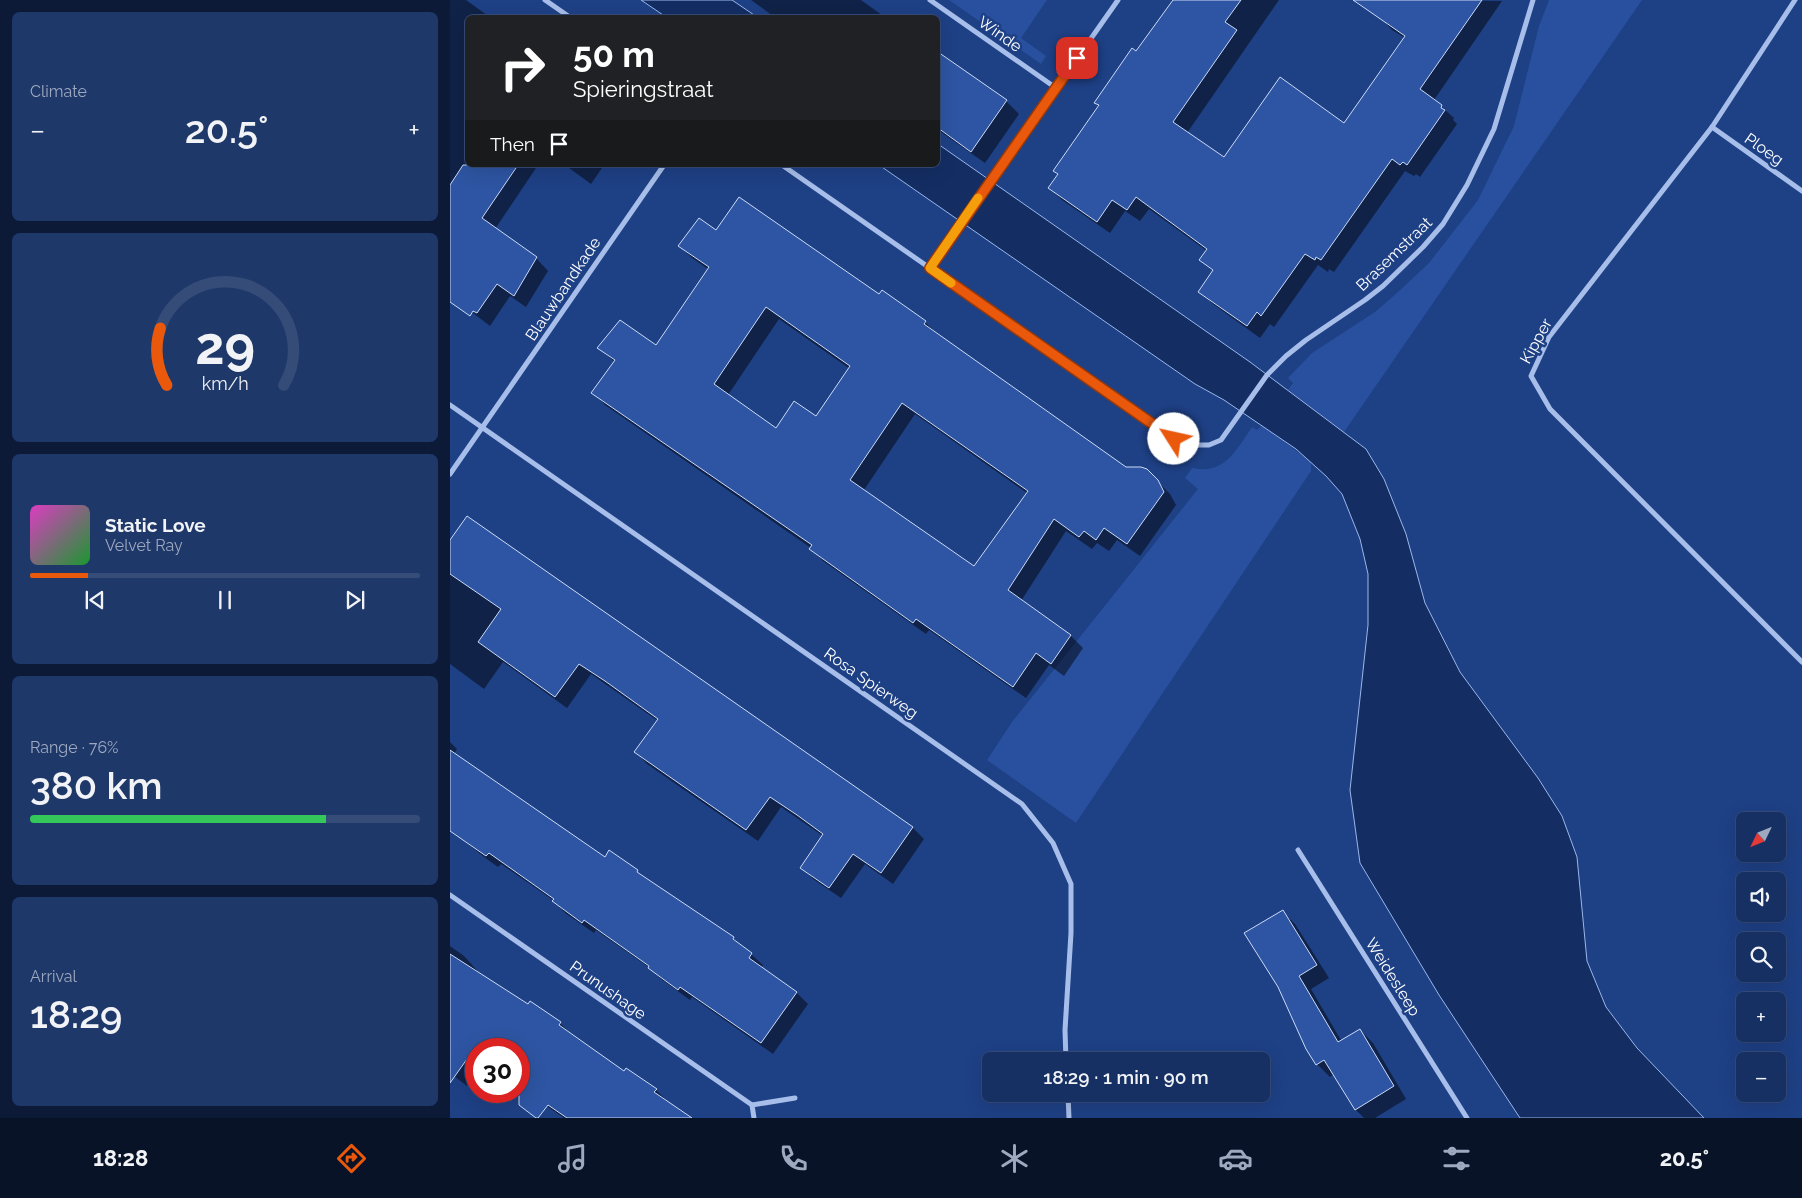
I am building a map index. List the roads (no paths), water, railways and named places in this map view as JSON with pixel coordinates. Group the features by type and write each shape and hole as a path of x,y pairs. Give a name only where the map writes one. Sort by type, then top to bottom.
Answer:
{"street":[{"path":"545,0 566,15"},
{"name":"Winde","path":"930,0 1056,88"},
{"path":"785,167 930,268 1118,0"},
{"name":"Brasemstraat","path":"930,268 1174,439 1191,445 1209,445 1221,440 1267,375 1286,356 1383,286 1423,247 1443,224 1467,185 1494,129 1533,0"},
{"name":"Kipper","path":"1795,0 1712,127 1548,337 1531,376 1550,409 1802,662"},
{"name":"Ploeg","path":"1712,127 1802,191"},
{"name":"Blauwbandkade","path":"482,428 663,167"},
{"name":"Rosa Spierweg","path":"450,405 1022,804 1053,843 1071,884 1071,933 1065,1030 1066,1052"},
{"path":"450,474 482,428"},
{"name":"Weidesleep","path":"1298,850 1467,1118"},
{"name":"Prunushage","path":"450,895 752,1105"},
{"path":"754,1118 752,1105 795,1098"},
{"path":"1068,1102 1069,1118"}]}
